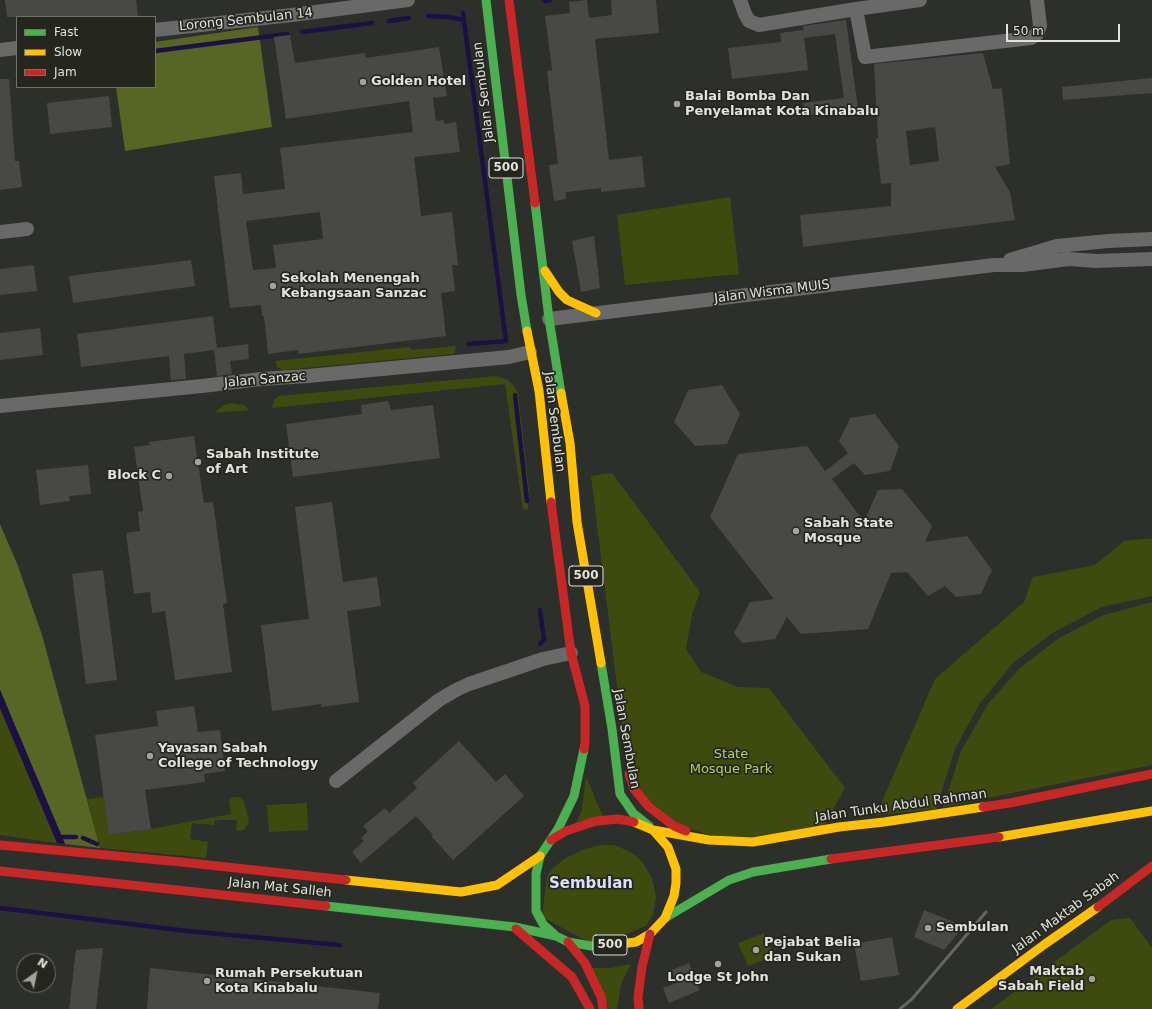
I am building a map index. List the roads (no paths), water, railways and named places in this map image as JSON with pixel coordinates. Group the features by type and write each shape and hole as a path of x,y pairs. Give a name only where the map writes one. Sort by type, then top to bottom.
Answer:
{"main road":[{"name":"Jalan Sembulan","path":"486,0 521,295 535,353 545,456 571,653 584,706 585,742 574,796 551,840"},
{"path":"488,12 495,0"},
{"name":"Jalan Sembulan","path":"509,0 549,319 570,443 577,522 612,729 620,794 633,813 653,830"},
{"path":"516,247 524,230 537,215"},
{"path":"542,266 559,292 567,300 596,313"},
{"path":"521,295 549,319 543,332"},
{"path":"571,653 584,661"},
{"path":"593,672 601,700 608,709"},
{"name":"500","path":"612,729 622,750 634,789 649,807 674,826 709,840"},
{"name":"Jalan Tunku Abdul Rahman","path":"653,830 709,840 753,842 839,827 884,822 1010,803 1152,774"},
{"path":"665,918 729,880 753,872 837,858 1004,836 1152,811"},
{"name":"500","path":"618,819 637,822 653,830 668,847 676,869 674,896 665,918 650,934 636,942 592,946 568,942 556,936 543,924 536,911 535,892 536,874 540,856 551,840 566,831 596,821 618,819"},
{"name":"Jalan Mat Salleh","path":"0,845 461,892 497,885 540,856"},
{"name":"Jalan Maktab Sabah","path":"957,1009 1045,944 1095,910 1150,867"},
{"name":"Jalan Mat Salleh","path":"0,871 515,927 556,936"},
{"path":"515,927 572,977 590,1009"},
{"name":"500","path":"639,1009 638,997 642,968 650,934"},
{"name":"500","path":"568,942 586,963 601,997 603,1009"}],"street":[{"name":"Lorong Sembulan 14","path":"156,30 292,15 408,0"},
{"path":"740,0 749,21 759,25 920,0"},
{"path":"856,9 865,57 1031,38 1037,34 1040,26 1037,0"},
{"path":"0,50 16,48"},
{"path":"0,232 27,229"},
{"path":"994,265 1057,246 1108,241 1152,239"},
{"path":"994,265 1022,265 1069,259 1096,261 1152,259"},
{"name":"Jalan Wisma MUIS","path":"549,319 994,265"},
{"name":"Jalan Sanzac","path":"0,406 261,379 509,357 535,353"},
{"path":"336,781 439,700 456,690 542,659 571,653"}],"waterway":[{"path":"544,0 550,0"},
{"path":"463,13 506,341 469,344"},
{"path":"428,16 449,17 464,20"},
{"path":"389,21 409,18"},
{"path":"302,32 372,23"},
{"path":"156,51 287,34"},
{"path":"515,395 527,501"},
{"path":"540,610 544,640 540,644"},
{"path":"58,837 76,837"},
{"path":"83,838 97,844"},
{"path":"0,908 187,931 340,945"}],"railway":[{"path":"900,1009 912,999 986,912"}],"place":[{"name":"Golden Hotel","path":"363,82"},
{"name":"Balai Bomba Dan Penyelamat Kota Kinabalu","path":"677,104"},
{"name":"Sekolah Menengah Kebangsaan Sanzac","path":"273,286"},
{"name":"Sabah Institute of Art","path":"198,462"},
{"name":"Block C","path":"169,476"},
{"name":"Sabah State Mosque","path":"796,531"},
{"name":"Yayasan Sabah College of Technology","path":"150,756"},
{"name":"Sembulan","path":"928,928"},
{"name":"Pejabat Belia dan Sukan","path":"756,950"},
{"name":"Lodge St John","path":"718,964"},
{"name":"Maktab Sabah Field","path":"1092,979"},
{"name":"Rumah Persekutuan Kota Kinabalu","path":"207,981"}],"district":[{"name":"Sembulan","path":"591,884"}],"park label":[{"name":"State Mosque Park","path":"731,762"}]}
